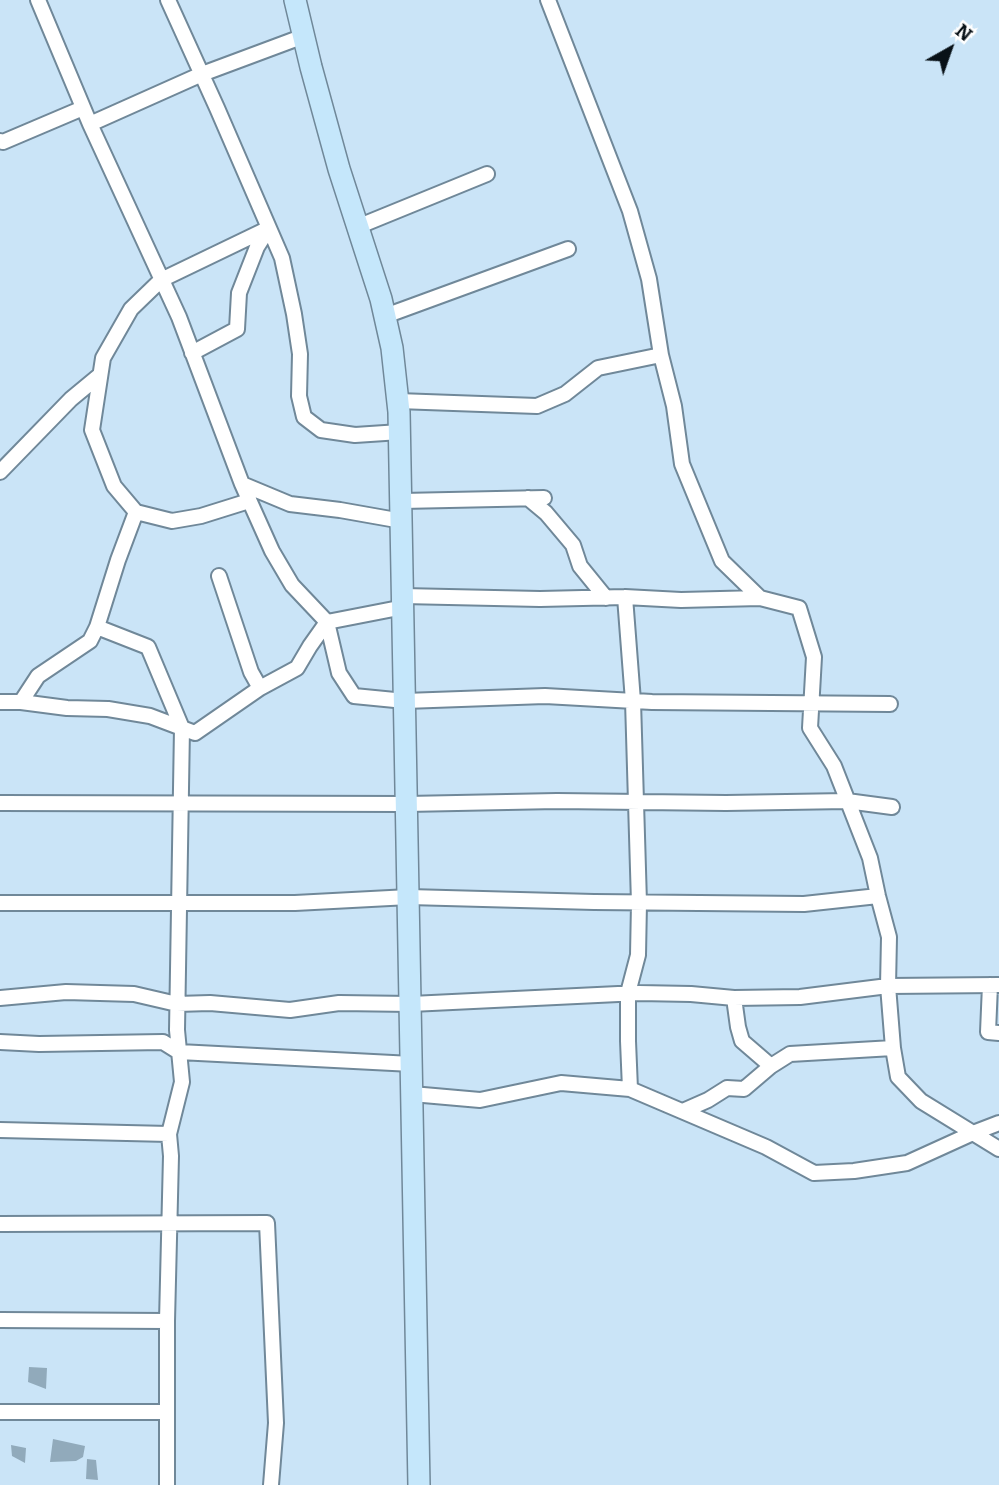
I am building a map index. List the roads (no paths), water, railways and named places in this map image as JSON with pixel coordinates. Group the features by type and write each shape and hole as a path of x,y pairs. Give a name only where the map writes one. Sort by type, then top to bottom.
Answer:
{"main road":[{"path":"295,0 338,169 381,299 392,348 398,401 404,601 419,1485"}],"street":[{"path":"38,0 90,124 179,317 249,501 272,551 292,585 327,622 340,673 354,696 405,701 545,696 633,701 890,704"},
{"path":"168,0 282,258 295,314 300,354 299,396 304,417 321,430 355,435 400,432"},
{"path":"548,0 630,211 649,279 661,355 674,406 682,464 722,561 760,598"},
{"path":"90,124 202,74 304,36"},
{"path":"0,141 83,108"},
{"path":"357,227 486,174"},
{"path":"249,501 201,516 172,521 136,512 114,486 92,430 103,358 131,309 161,280 269,228"},
{"path":"192,353 237,329 239,293 257,247 269,228"},
{"path":"385,316 568,249"},
{"path":"398,401 537,406 565,394 598,368 661,355"},
{"path":"0,472 6,460 100,375"},
{"path":"242,484 290,505 340,510 402,511 544,498"},
{"path":"528,498 573,545 580,566 606,598"},
{"path":"21,702 38,676 90,641 97,628 136,512"},
{"path":"219,576 251,672 260,688"},
{"path":"625,597 633,701 639,903 638,955 628,993 630,1089"},
{"path":"0,702 108,709 150,716 195,733 260,688 297,668 327,622 404,601 625,597 681,600 760,598 799,608 814,657 810,728 834,766 870,858 889,937 888,986 898,1077 921,1101 999,1149"},
{"path":"97,628 148,647 182,728 177,1004 182,1082 169,1134 171,1156 167,1485"},
{"path":"0,803 847,801 892,807"},
{"path":"0,903 295,903 409,897 804,904 878,896"},
{"path":"0,999 66,992 134,994 177,1004 210,1003 290,1010 339,1003 411,1004 628,993 800,998 888,986 995,985 988,1032 999,1033"},
{"path":"734,998 742,1041 771,1066"},
{"path":"0,1042 163,1042 179,1052 412,1064"},
{"path":"683,1111 727,1088 744,1089 790,1054 893,1048"},
{"path":"412,1094 480,1100 561,1083 630,1089 766,1147 814,1173 854,1171 907,1163 999,1123"},
{"path":"0,1130 169,1134"},
{"path":"0,1224 267,1223 276,1423 271,1485"},
{"path":"0,1320 167,1321"},
{"path":"0,1412 167,1412"}]}
